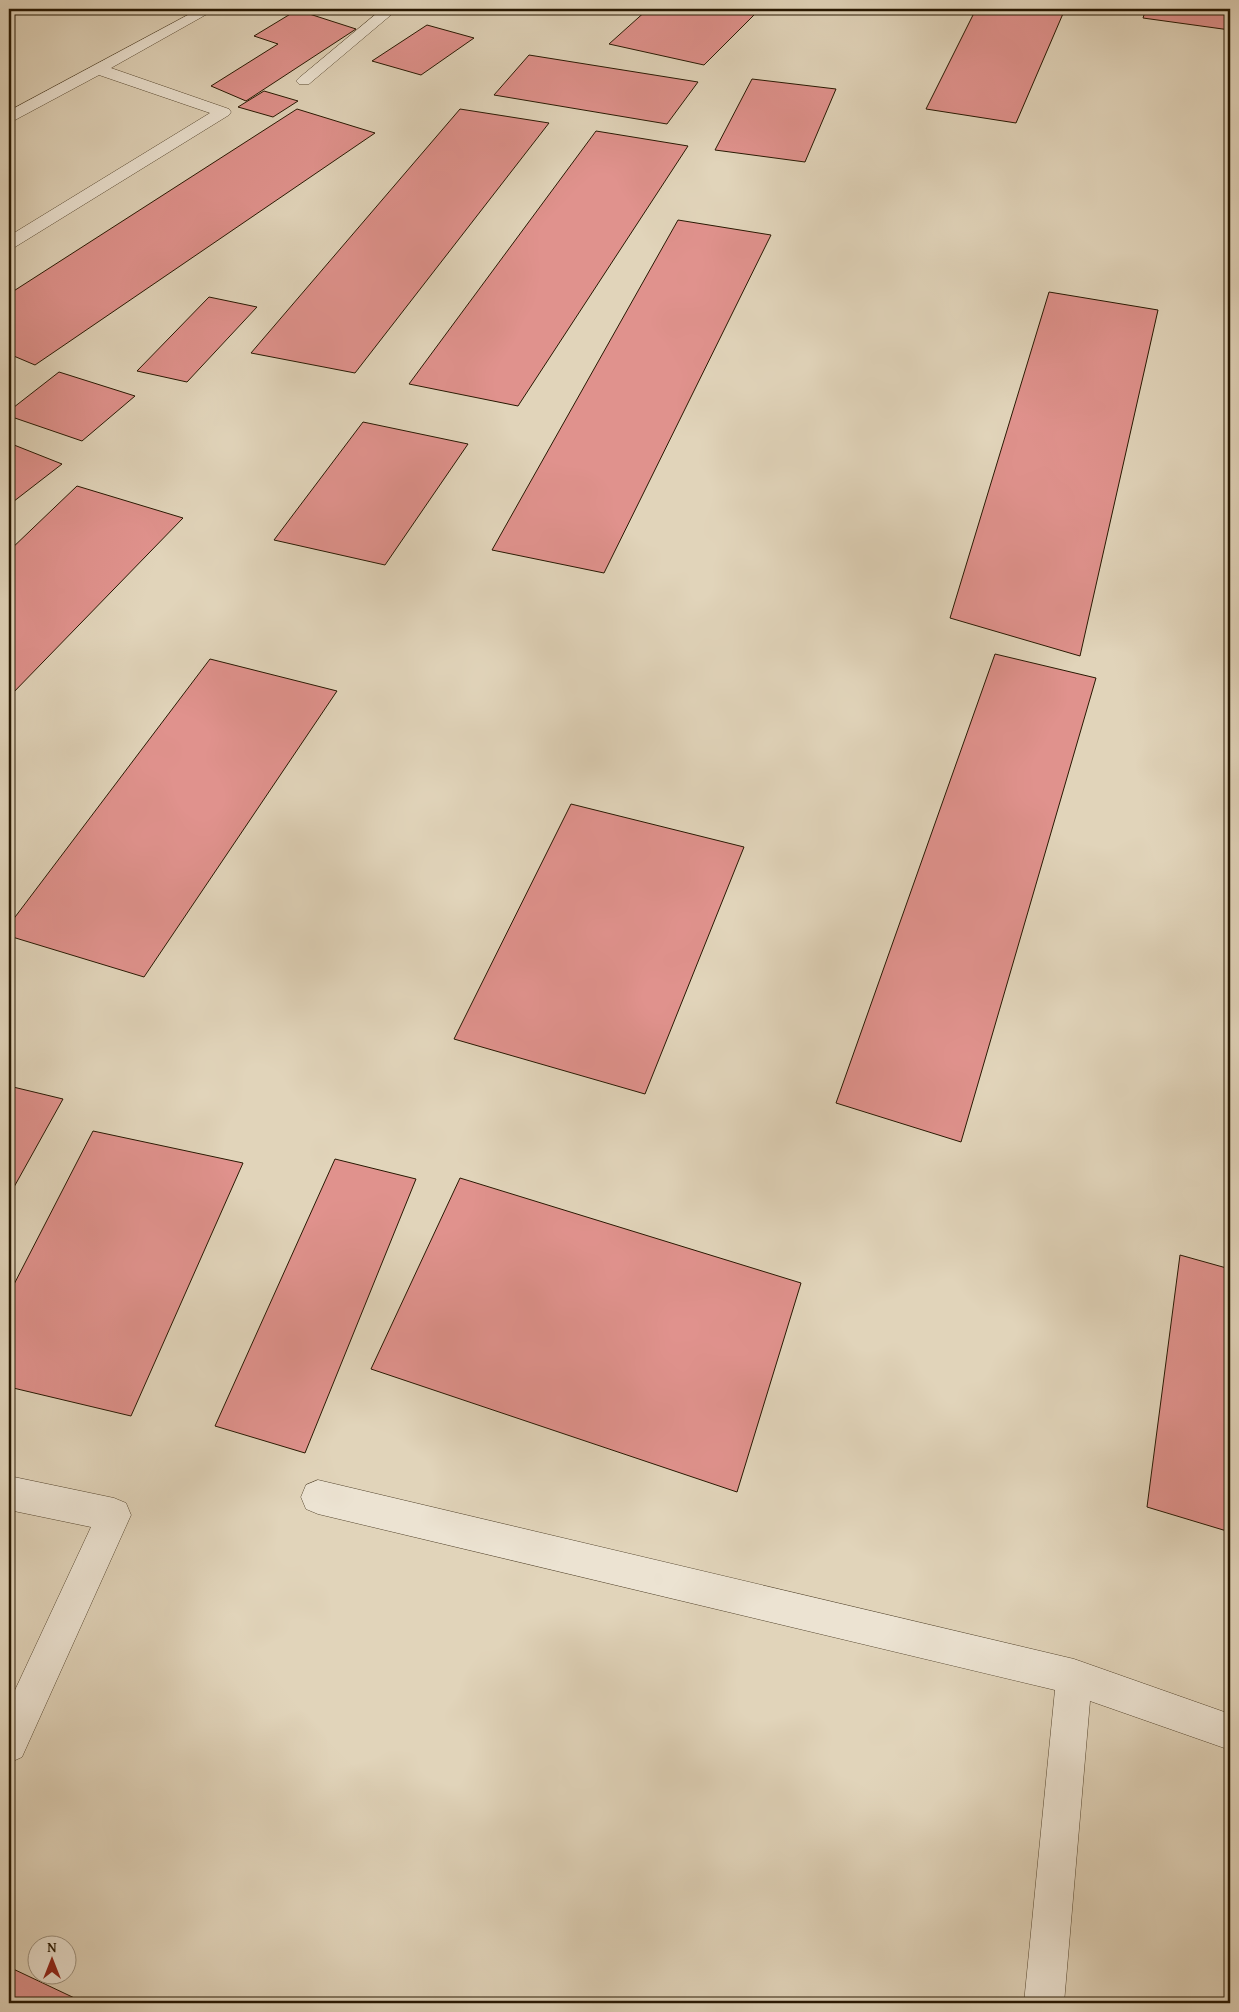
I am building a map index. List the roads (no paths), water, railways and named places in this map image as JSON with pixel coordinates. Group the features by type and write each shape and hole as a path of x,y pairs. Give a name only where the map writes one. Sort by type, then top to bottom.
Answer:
{"lane":[{"path":"9,117 209,9"},
{"path":"304,81 391,9"},
{"path":"9,243 223,112 98,69"},
{"path":"9,1493 114,1515 9,1744"},
{"path":"318,1497 1074,1677 1230,1732"},
{"path":"1044,2003 1074,1677"}]}
